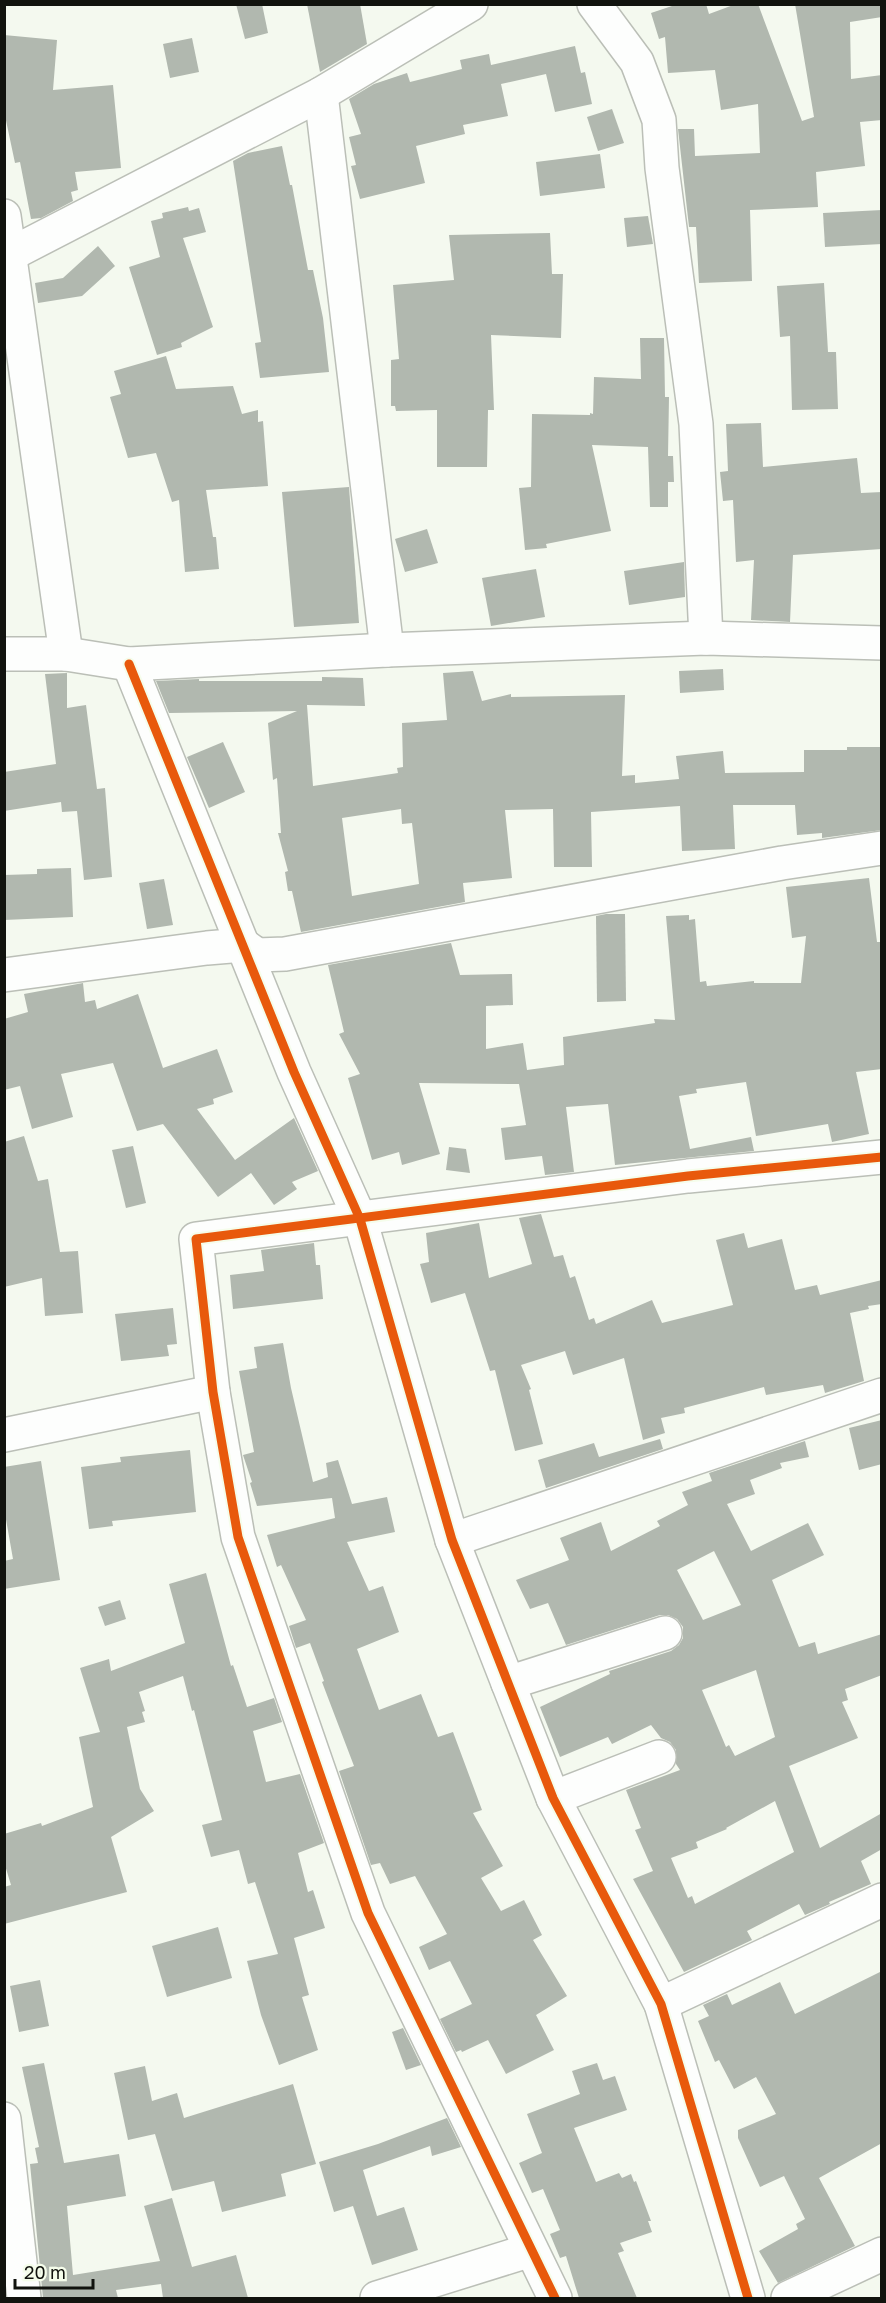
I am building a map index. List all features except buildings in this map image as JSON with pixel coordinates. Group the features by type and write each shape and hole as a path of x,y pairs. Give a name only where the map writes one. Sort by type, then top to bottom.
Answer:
{"street":[{"path":"11,254 321,94 471,4"},
{"path":"594,4 637,62 659,120 662,168 696,424 706,638"},
{"path":"321,94 387,650"},
{"path":"4,216 66,654"},
{"path":"4,654 66,654 129,664 387,650 706,638 882,643"},
{"path":"129,664 294,1072 360,1219 452,1540 553,1798 661,2004 748,2298"},
{"path":"4,975 243,945 257,955 285,954 771,865 882,848"},
{"path":"555,2298 368,1913 238,1537 213,1392 196,1239 688,1176 882,1157"},
{"path":"4,1435 213,1392"},
{"path":"452,1540 882,1395"},
{"path":"508,1683 665,1633"},
{"path":"553,1798 659,1757"},
{"path":"661,2004 882,1900"},
{"path":"4,2119 24,2298"},
{"path":"377,2298 531,2250"},
{"path":"788,2298 882,2254"}],"cycle path":[{"path":"129,664 294,1072 360,1219 452,1540 553,1798 661,2004 748,2298"},
{"path":"555,2298 368,1913 238,1537 213,1392 196,1239 688,1176 882,1157"}]}
